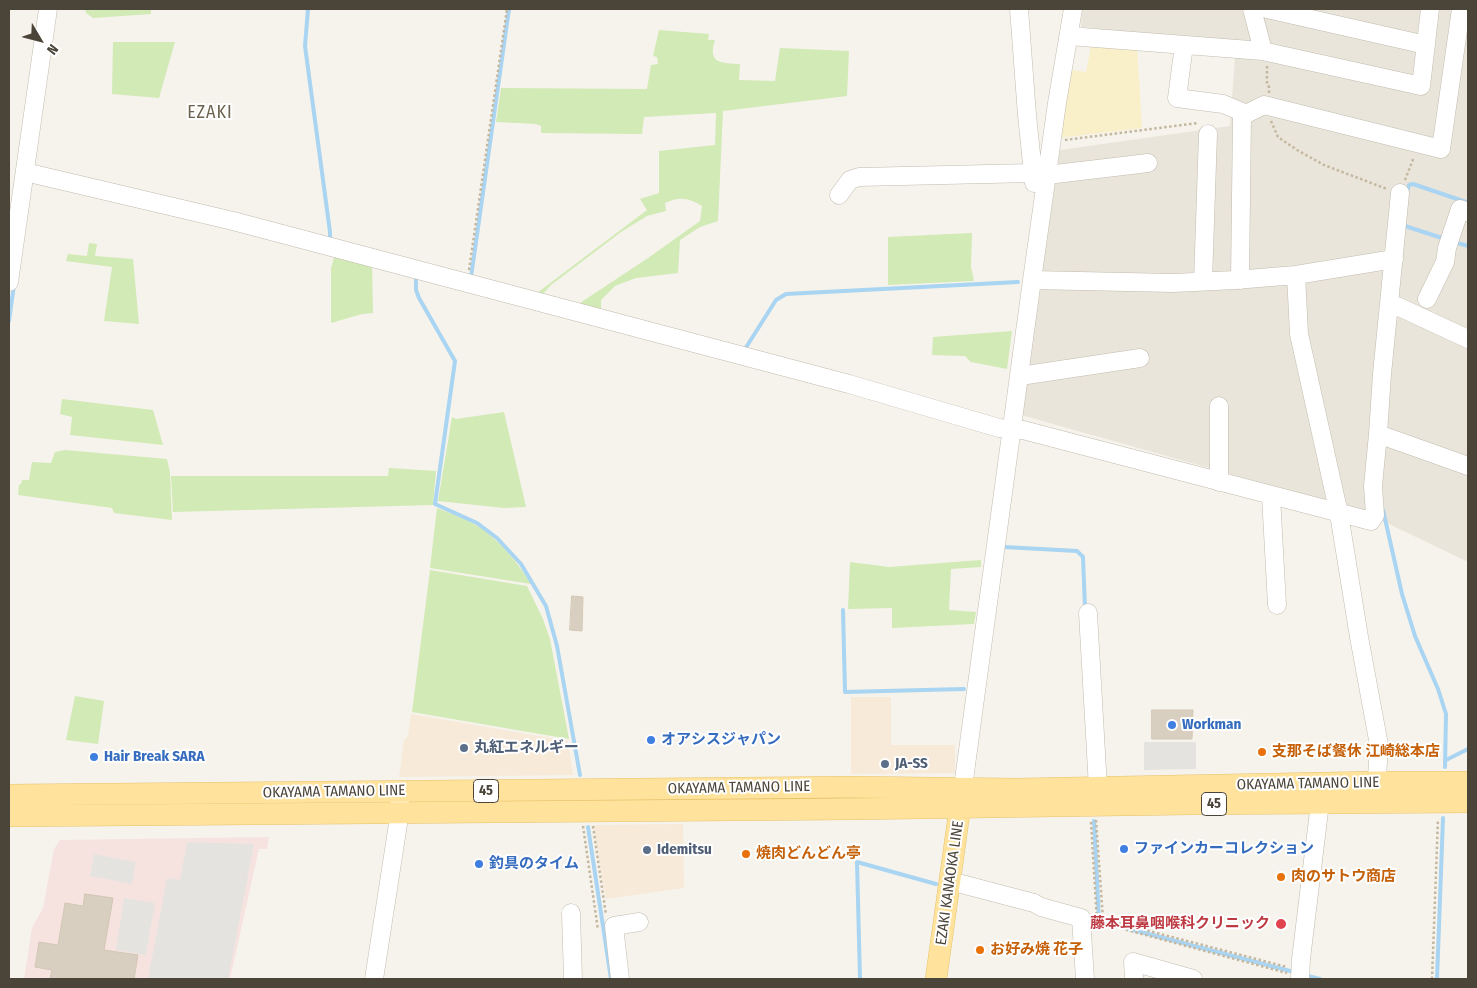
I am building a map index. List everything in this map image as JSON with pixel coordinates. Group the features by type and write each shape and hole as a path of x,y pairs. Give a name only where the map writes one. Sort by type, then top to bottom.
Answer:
{"main road":[{"name":"OKAYAMA TAMANO LINE","path":"9,795 400,792 962,797 1320,803 1376,792 1468,782"},
{"name":"OKAYAMA TAMANO LINE","path":"9,816 843,809 962,797 1017,789 1098,788 1376,792 1468,802"},
{"name":"EZAKI KANAOKA LINE","path":"936,979 962,797"}],"street":[{"path":"9,282 48,9"},
{"path":"962,797 1044,198 1026,115 1019,9"},
{"path":"1040,174 1052,142 1073,9"},
{"path":"1252,9 1265,52"},
{"path":"1267,9 1426,45"},
{"path":"1420,86 1430,9"},
{"path":"1240,280 1242,116 1264,105 1441,149 1456,84 1461,9"},
{"path":"1069,36 1265,52 1420,86 1456,84"},
{"path":"1184,45 1177,98 1223,104 1247,114"},
{"path":"1203,282 1207,128"},
{"path":"839,195 850,180 859,177 1040,174 1148,163"},
{"path":"25,172 233,221 839,381 999,428 1023,430 1371,521 1375,516 1373,486 1382,435 1382,374 1393,306 1394,260 1400,193"},
{"path":"1428,299 1445,262 1460,209 1468,212"},
{"path":"1032,280 1174,282 1240,280 1296,275 1394,260"},
{"path":"1296,275 1299,334 1339,514 1358,637 1379,745 1376,792"},
{"path":"1393,306 1468,339"},
{"path":"1020,376 1140,358"},
{"path":"1219,406 1219,482"},
{"path":"1382,435 1468,466"},
{"path":"1271,496 1276,605"},
{"path":"1088,613 1098,788"},
{"path":"374,979 399,813 400,792"},
{"path":"1301,976 1320,803"},
{"path":"950,881 1034,903 1041,907 1081,918 1085,979"},
{"path":"571,913 573,979"},
{"path":"620,979 614,926 639,922"},
{"path":"1134,979 1133,962 1193,979"}],"path":[{"path":"468,284 507,9"},
{"path":"1265,52 1270,116 1273,128 1278,137 1297,150 1324,165 1400,193 1419,144"},
{"path":"1052,142 1207,128"},
{"path":"1432,979 1438,815"},
{"path":"1091,818 1097,922 1301,976"},
{"path":"1096,818 1103,919 1301,976"},
{"path":"583,822 598,930"},
{"path":"592,822 606,920"}],"shaded area":[{"path":"1082,9 1468,9 1468,562 1362,511 1021,415 1060,150 1230,126 1236,43 1081,27"},
{"path":"851,697 891,697 891,745 955,745 955,773 851,774"},
{"path":"411,714 568,741 573,775 399,777 404,740 408,736"},
{"path":"1144,742 1196,742 1196,769 1144,770"},
{"path":"683,824 684,888 606,899 593,825"},
{"path":"269,837 267,849 259,849 230,979 24,979 32,928 43,908 54,849 60,840"},
{"path":"187,842 254,844 228,979 148,979 167,878 180,880"},
{"path":"94,854 136,862 132,884 90,876"},
{"path":"124,898 155,903 146,955 116,950"}],"green space":[{"path":"85,9 151,9 151,14 93,18 86,13"},
{"path":"659,30 709,34 708,40 715,40 713,54 718,61 740,64 739,80 775,81 780,48 849,51 847,96 723,111 718,221 700,227 680,240 678,273 636,278 615,286 601,300 601,311 577,305 700,221 702,206 684,199 675,199 665,203 666,211 647,216 621,232 551,285 542,295 537,293 647,210 640,199 659,193 659,151 715,145 716,113 644,117 642,134 541,133 541,126 536,124 496,122 501,88 647,89 651,65 658,64 657,57 653,56"},
{"path":"113,42 175,42 159,98 112,94"},
{"path":"972,233 971,267 974,281 888,285 888,237"},
{"path":"89,243 97,244 95,256 133,259 139,324 104,321 112,267 66,261 68,254 87,256"},
{"path":"335,254 372,264 373,313 362,314 331,323 331,268"},
{"path":"1012,331 1007,369 971,362 965,356 932,355 933,337"},
{"path":"62,399 153,410 163,445 70,435 72,417 60,414"},
{"path":"504,412 526,507 504,508 438,501 452,417 456,419"},
{"path":"65,450 167,459 170,473 172,520 114,513 112,508 18,495 19,485 22,480 29,480 32,462 51,463 55,452"},
{"path":"389,468 436,471 433,505 173,512 171,476 388,476"},
{"path":"437,508 470,522 489,534 521,568 531,584 430,568"},
{"path":"981,560 981,567 951,569 949,610 976,612 974,624 892,628 892,608 848,609 850,562 889,567"},
{"path":"430,570 527,586 543,619 550,639 569,739 412,712"},
{"path":"75,696 104,701 98,744 66,740"}],"sand":[{"path":"1092,42 1137,47 1142,128 1058,138 1070,70 1086,72"}],"building":[{"path":"572,596 583,597 582,631 570,630"},
{"path":"1152,710 1193,710 1192,739 1152,739"},
{"path":"85,894 113,898 104,950 138,955 134,979 50,979 52,970 35,967 39,942 58,945 65,903 83,906"}],"waterway":[{"path":"308,9 305,46 330,239 332,239"},
{"path":"471,277 509,9"},
{"path":"1407,192 1409,185 1413,184 1466,202"},
{"path":"1402,225 1445,239"},
{"path":"1454,242 1468,246"},
{"path":"416,273 416,290 419,298 455,361 435,504 477,523 497,538 521,564 546,606 557,646 580,775"},
{"path":"745,349 776,300 786,294 1018,282"},
{"path":"9,321 14,285"},
{"path":"1383,510 1402,594 1415,636 1438,689 1446,714 1445,767"},
{"path":"1004,547 1077,551 1083,557 1085,608"},
{"path":"843,610 845,692 964,689"},
{"path":"1446,760 1468,749"},
{"path":"1437,979 1443,818"},
{"path":"1094,821 1099,921 1294,972"},
{"path":"588,827 611,979"},
{"path":"860,979 857,862 936,884"},
{"path":"1308,976 1320,979"}],"place":[{"name":"Workman","path":"1172,725"},
{"name":"オアシスジャパン","path":"651,740"},
{"name":"丸紅エネルギー","path":"464,748"},
{"name":"支那そば餐休 江崎総本店","path":"1262,752"},
{"name":"Hair Break SARA","path":"94,757"},
{"name":"JA-SS","path":"885,764"},
{"name":"ファインカーコレクション","path":"1124,849"},
{"name":"Idemitsu","path":"647,850"},
{"name":"焼肉どんどん亭","path":"746,854"},
{"name":"釣具のタイム","path":"479,864"},
{"name":"肉のサトウ商店","path":"1281,877"},
{"name":"藤本耳鼻咽喉科クリニック","path":"1281,924"},
{"name":"お好み焼 花子","path":"980,950"}],"district":[{"name":"EZAKI","path":"210,113"}]}
